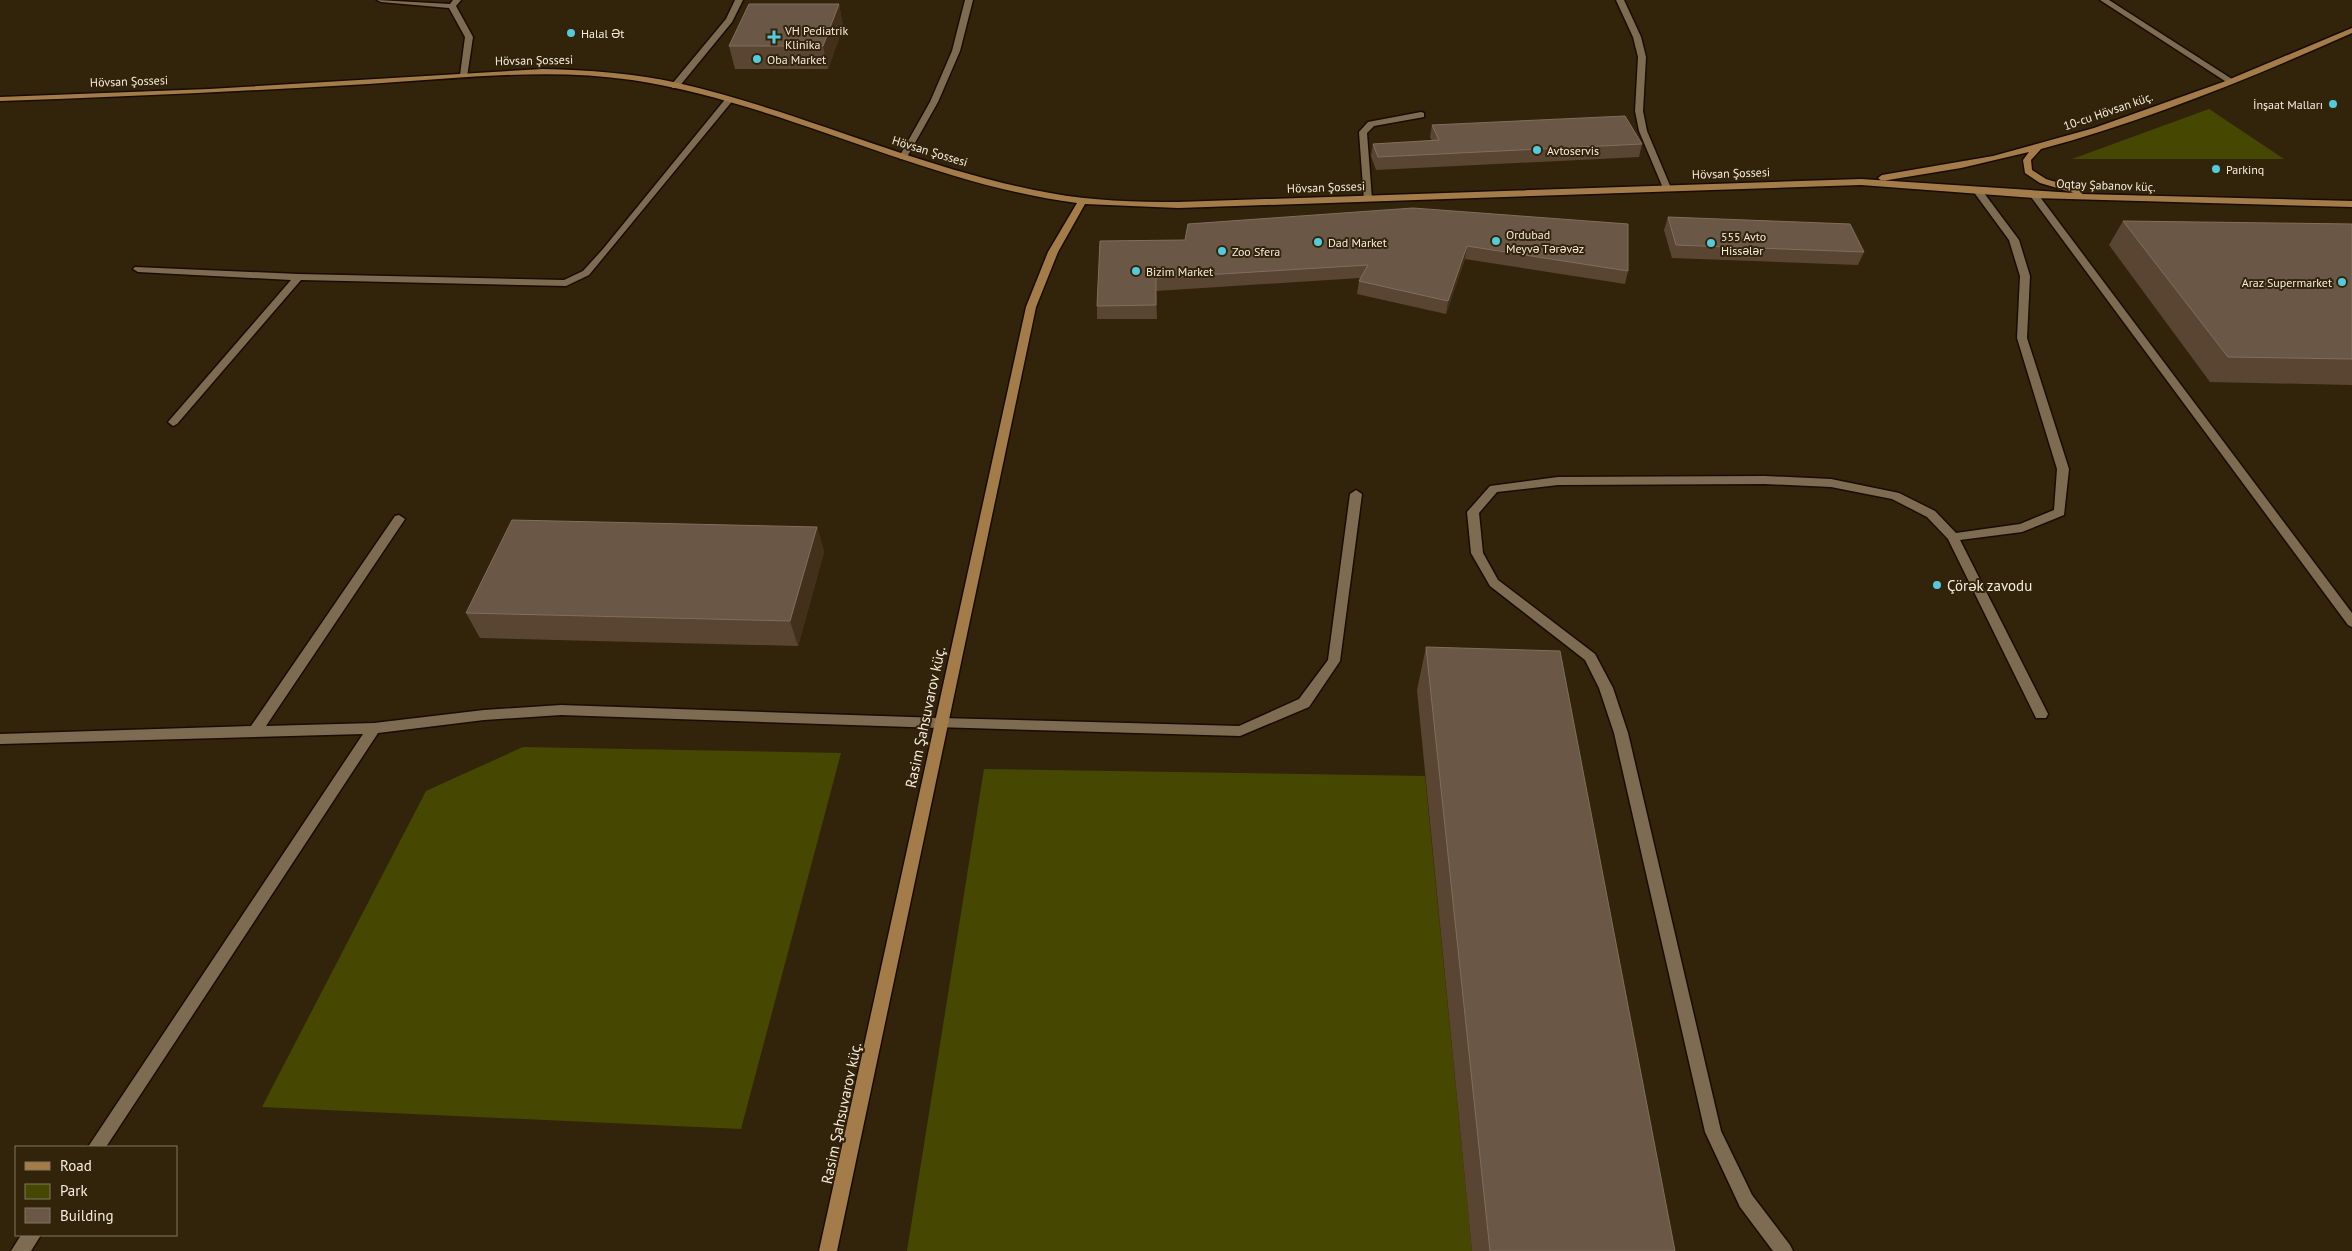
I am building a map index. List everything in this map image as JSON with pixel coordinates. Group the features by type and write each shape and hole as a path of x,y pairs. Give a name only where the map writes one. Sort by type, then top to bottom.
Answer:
{"main road":[{"name":"10-cu Hövsan küç.","path":"1861,182 1947,168 2093,131 2231,81 2352,30"},
{"name":"Hövsan Şossesi","path":"0,99 209,91 543,71 592,72 675,86 730,99 903,157 1016,188 1083,200 1132,205 1861,182"},
{"path":"2039,146 2027,160 2028,171 2043,181 2101,197"},
{"name":"Oqtay Şabanov küç.","path":"1861,182 2034,196 2352,204"},
{"name":"Rasim Şahsuvarov küç.","path":"828,1251 940,723 1031,307 1042,271 1056,242 1083,200"}],"street":[{"path":"381,0 454,3 469,37 464,75"},
{"path":"675,86 729,20 739,0"},
{"path":"903,157 934,102 956,51 969,0"},
{"path":"1620,0 1637,36 1642,57 1639,111 1643,131 1666,188"},
{"path":"2104,0 2231,81"},
{"path":"138,269 298,277 566,282 586,273 606,251 730,99"},
{"path":"1367,198 1363,132 1371,124 1421,115"},
{"path":"1953,537 2022,528 2060,512 2063,469 2022,338 2025,276 2014,240 1978,191"},
{"path":"2034,196 2352,622"},
{"path":"173,422 298,277"},
{"path":"1784,1251 1746,1201 1713,1132 1621,733 1606,688 1590,657 1494,583 1477,553 1472,512 1494,489 1558,481 1765,480 1831,483 1895,496 1931,514 1953,537 2041,714"},
{"path":"0,739 374,728 484,715 561,710 1240,731 1304,702 1334,661 1356,494"},
{"path":"255,732 399,519"},
{"path":"97,1146 374,728"},
{"path":"20,1251 31,1236"}],"green space":[{"path":"2209,109 2284,159 2072,159"},
{"path":"523,747 841,753 741,1129 262,1107 426,791"},
{"path":"984,769 1425,776 1472,1251 907,1251"}],"building":[{"path":"749,4 839,4 823,46 729,46"},
{"path":"1625,116 1642,144 1378,157 1373,144 1439,140 1432,125"},
{"path":"1413,208 1628,224 1628,271 1467,246 1448,301 1359,281 1368,265 1156,278 1156,305 1097,306 1100,241 1185,240 1188,224"},
{"path":"1668,217 1850,224 1864,252 1676,245"},
{"path":"2123,221 2352,224 2352,359 2228,357"},
{"path":"512,520 817,527 790,621 466,613"},
{"path":"1426,647 1560,651 1675,1251 1490,1251"}],"place":[{"name":"Halal Ət","path":"571,33"},
{"name":"VH Pediatrik Klinika","path":"774,37"},
{"name":"Oba Market","path":"757,59"},
{"name":"İnşaat Malları","path":"2333,104"},
{"name":"Avtoservis","path":"1537,150"},
{"name":"Parkinq","path":"2216,169"},
{"name":"Ordubad Meyvə Tərəvəz","path":"1496,241"},
{"name":"Dad Market","path":"1318,242"},
{"name":"555 Avto Hissələr","path":"1711,243"},
{"name":"Zoo Sfera","path":"1222,251"},
{"name":"Bizim Market","path":"1136,271"},
{"name":"Araz Supermarket","path":"2342,282"},
{"name":"Çörək zavodu","path":"1937,585"}]}
